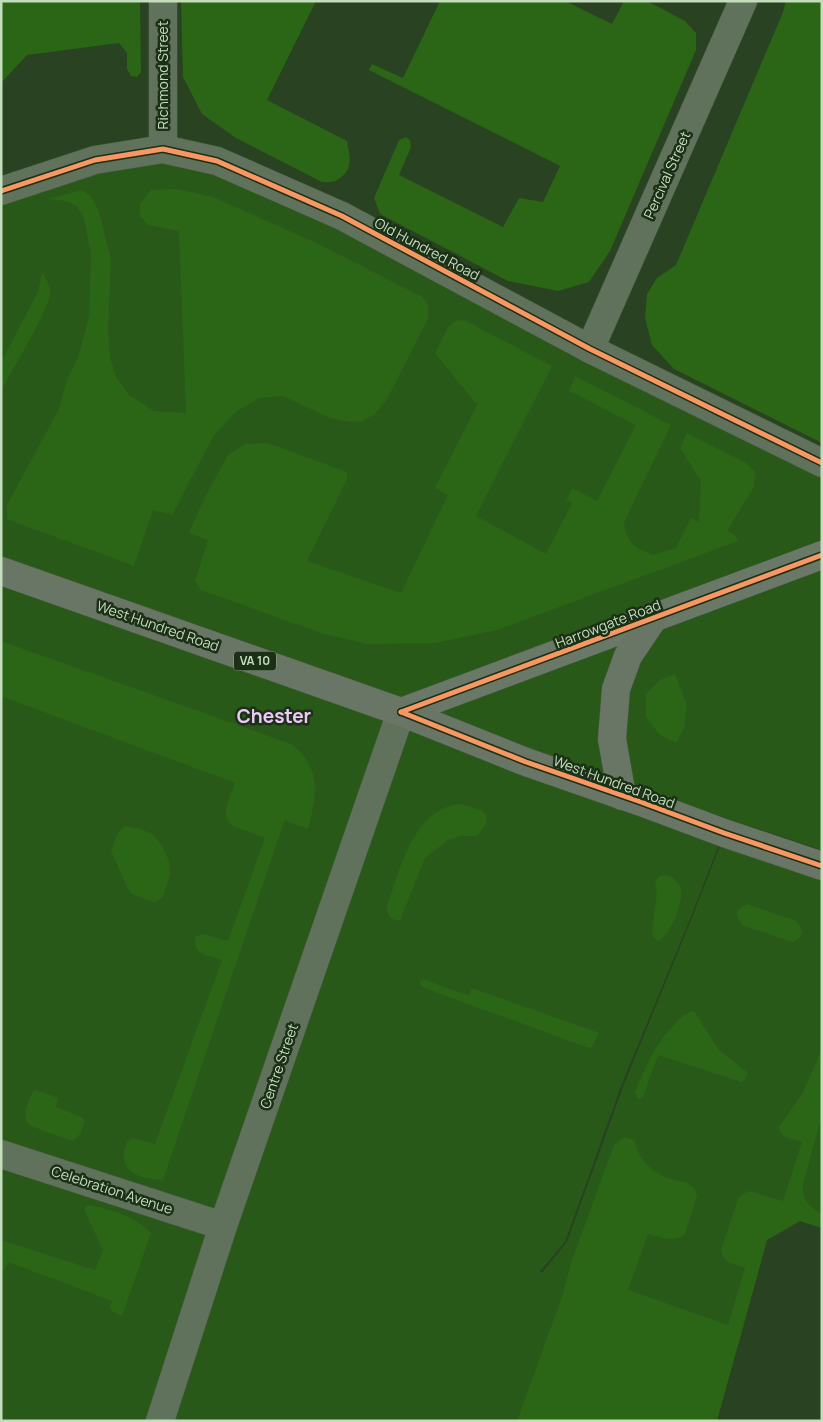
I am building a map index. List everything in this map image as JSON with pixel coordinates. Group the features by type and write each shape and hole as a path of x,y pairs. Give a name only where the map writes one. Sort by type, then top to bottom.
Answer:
{"main road":[{"name":"Harrowgate Road","path":"401,712 822,555"},
{"name":"West Hundred Road","path":"1,571 401,712 526,762 822,866"},
{"path":"622,796 612,738 616,689 628,656 652,619"}],"street":[{"name":"Richmond Street","path":"163,1 163,149"},
{"name":"Percival Street","path":"590,349 743,1"},
{"name":"Old Hundred Road","path":"1,191 95,160 163,149 217,161 342,216 590,349 822,464"},
{"name":"Centre Street","path":"160,1421 223,1226 401,712"},
{"name":"Celebration Avenue","path":"1,1154 223,1226"}],"shaded area":[{"path":"1,1 140,1 141,72 137,77 131,76 127,69 127,53 119,43 27,55 1,83"},
{"path":"181,1 316,1 267,100 347,141 349,163 346,172 342,176 334,182 322,182 236,138 202,114 183,77"},
{"path":"440,1 565,1 612,24 624,1 647,1 685,21 696,33 696,50 610,251 589,282 558,291 508,281 380,214 374,198 399,140 406,137 410,140 411,147 399,175 503,227 519,198 543,202 560,166 369,70 372,64 403,78"},
{"path":"786,1 822,1 822,443 674,369 652,345 645,318 647,294 657,278 676,265"},
{"path":"95,161 216,161 822,464 822,554 402,714 728,821 621,1086 565,1242 540,1271 542,1273 567,1242 623,1087 729,823 822,853 822,1228 800,1221 767,1240 739,1343 574,1284 527,1421 1,1421 1,192"},
{"path":"177,189 213,197 312,241 423,297 428,305 428,319 387,399 375,414 362,421 352,422 330,418 283,396 260,398 238,410 214,435 172,515 153,510 134,566 7,519 7,505 59,409 67,380 79,355 89,316 91,254 84,218 77,206 66,201 47,199 82,190 91,196 99,212 111,260 108,330 110,357 116,377 129,395 154,411 186,413 179,231 148,225 140,216 140,204 151,190"},
{"path":"42,273 49,286 49,299 38,325 1,392 1,362 38,292"},
{"path":"456,320 466,321 552,366 476,516 546,554 572,503 566,500 572,488 597,501 636,425 569,391 575,376 671,425 624,522 629,540 636,547 653,555 676,548 691,518 699,522 701,481 680,448 687,433 746,463 755,472 754,487 727,531 735,535 738,541 497,630 435,643 367,644 321,633 201,590 195,581 208,540 189,533 204,499 228,455 245,444 268,443 347,472 347,479 307,561 401,593 448,495 435,488 477,405 435,353 448,327"},
{"path":"822,558 822,850 409,713"},
{"path":"1,641 291,744 301,753 312,772 315,793 308,829 285,820 284,822 163,1180 139,1176 129,1170 124,1159 124,1150 128,1140 133,1138 155,1144 222,960 198,951 195,943 196,936 204,934 228,941 265,838 233,826 226,816 227,805 235,783 1,696"},
{"path":"675,674 687,705 684,728 676,743 659,734 646,717 646,694 660,680"},
{"path":"461,804 483,811 487,821 484,827 478,835 460,836 448,840 425,858 400,920 392,919 388,914 387,907 403,859 411,843 431,817 445,808"},
{"path":"126,826 141,829 153,835 162,845 169,861 170,875 163,897 155,903 130,893 111,851 118,833"},
{"path":"665,875 674,879 679,884 681,899 672,925 663,938 658,941 654,938 652,931 657,893 655,884 658,877"},
{"path":"747,904 796,921 802,930 801,936 792,942 742,925 737,913 740,908"},
{"path":"423,979 469,996 472,988 599,1033 592,1047 589,1048 424,988 420,984 420,981"},
{"path":"694,1011 719,1050 748,1073 745,1079 742,1082 658,1055 643,1097 638,1099 635,1092 655,1050 679,1019"},
{"path":"822,1049 822,1114 803,1191 807,1202 822,1214 822,1228 800,1221 767,1240 717,1421 517,1421 614,1145 625,1137 634,1140 643,1160 653,1170 673,1180 690,1185 695,1189 697,1196 685,1234 676,1239 671,1239 648,1234 628,1290 728,1325 745,1268 727,1261 722,1255 721,1250 738,1199 749,1191 783,1201 802,1142 785,1136 779,1127 803,1092"},
{"path":"34,1089 58,1098 56,1107 82,1117 84,1121 83,1127 77,1137 72,1141 31,1126 27,1122 26,1109"},
{"path":"89,1205 129,1217 151,1233 122,1316 112,1311 110,1307 112,1301 8,1262 4,1270 1,1271 1,1240 95,1270 103,1250 85,1212 85,1207"}],"cycle path":[{"path":"1,191 95,160 163,149 217,161 342,216 590,349 822,463"},
{"path":"401,712 822,555"},
{"path":"401,712 526,762 822,866"}],"district":[{"name":"Chester","path":"274,716"}]}
